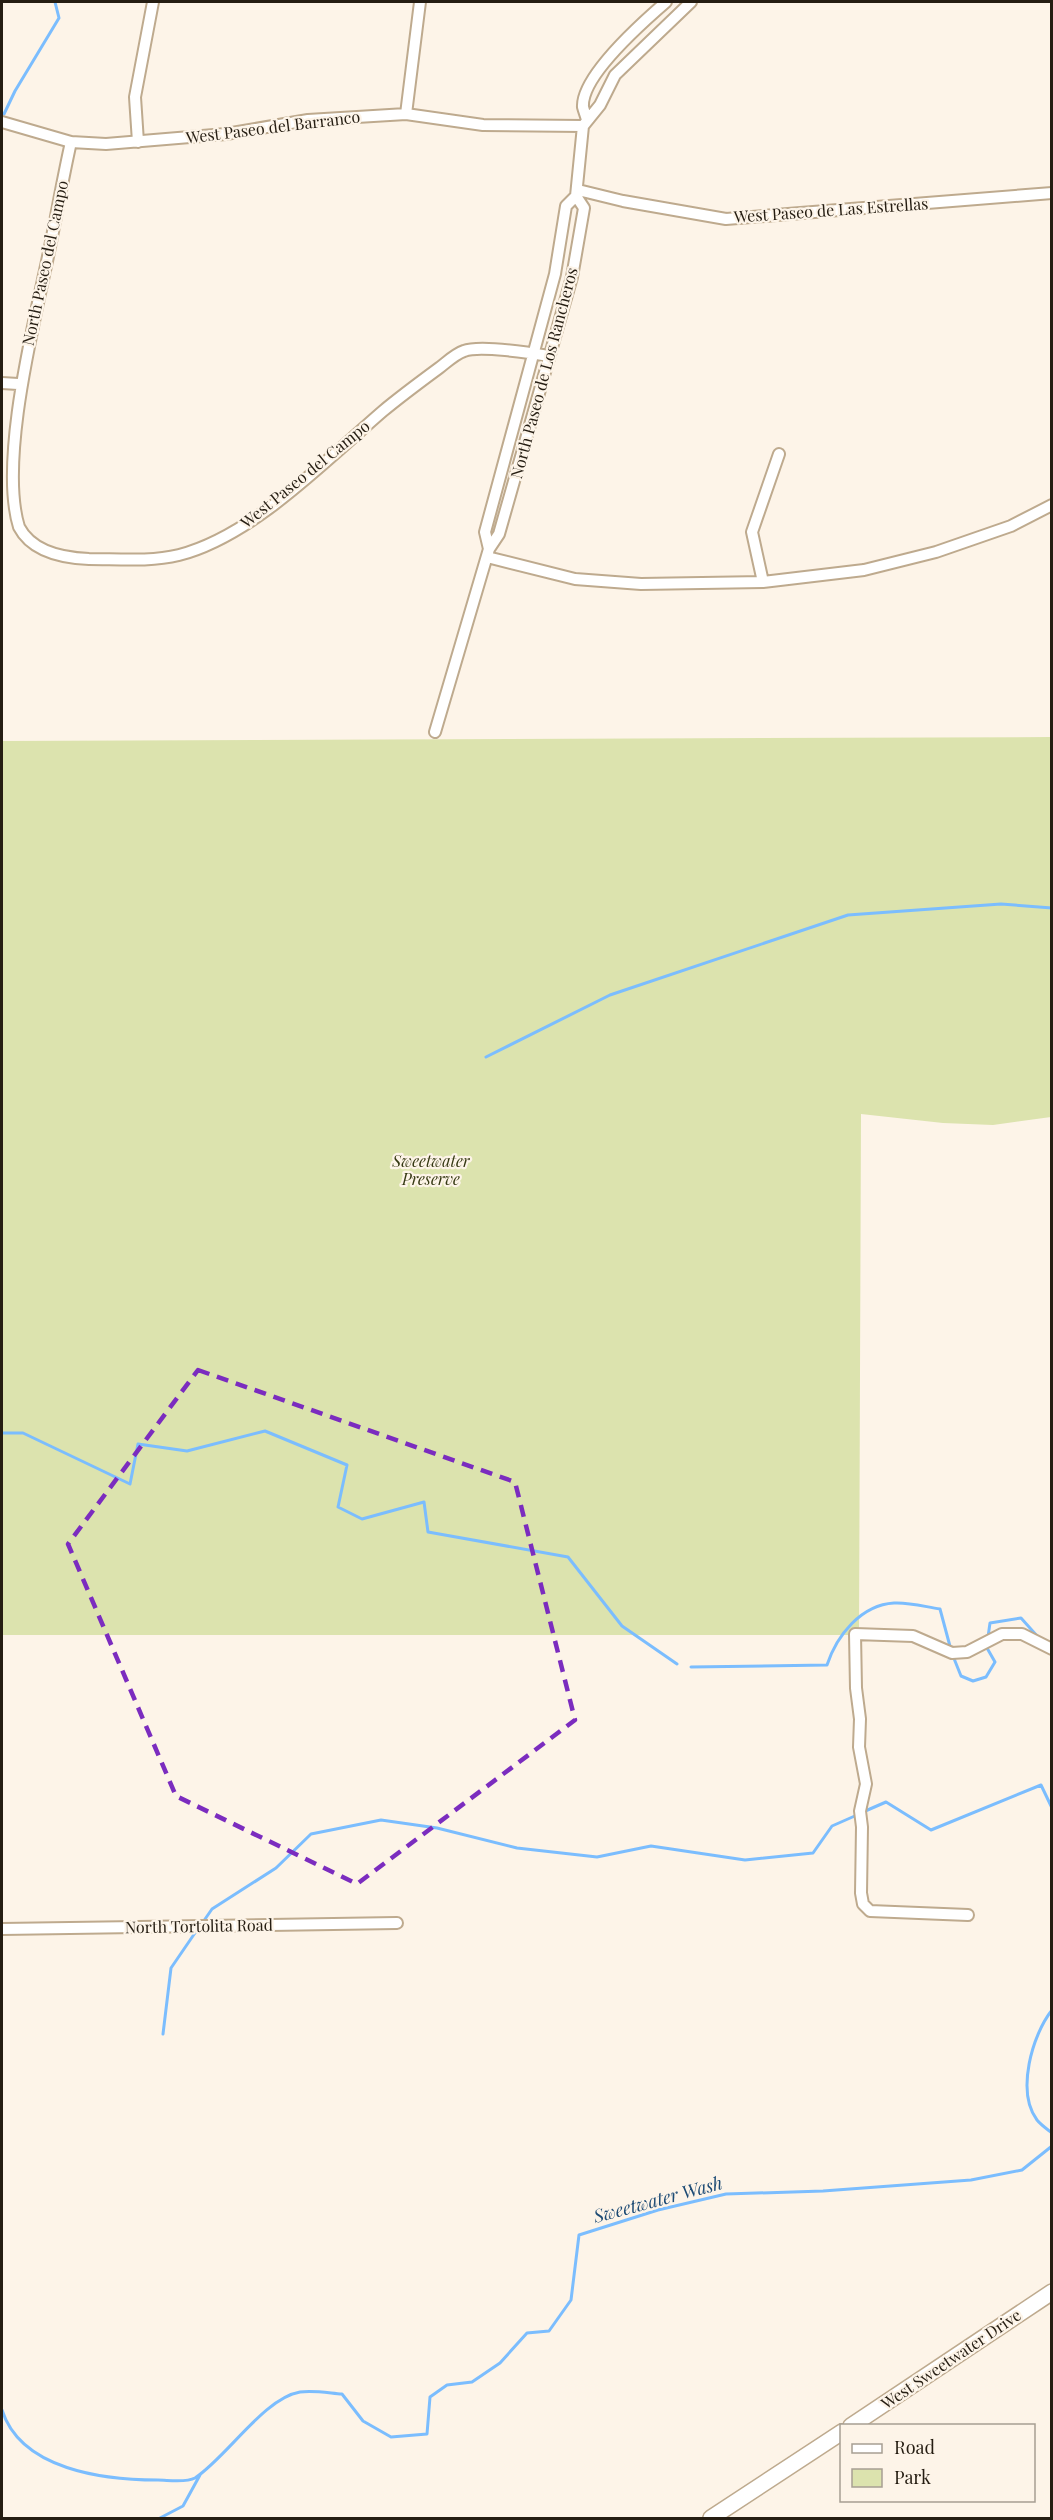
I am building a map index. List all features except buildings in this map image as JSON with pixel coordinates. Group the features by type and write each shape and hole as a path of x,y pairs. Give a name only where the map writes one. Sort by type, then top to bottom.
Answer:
{"street":[{"path":"138,142 135,97 138,71 153,2"},
{"path":"406,114 420,2"},
{"name":"North Paseo de Los Rancheros","path":"435,732 488,553 499,534 572,277 584,208 577,193 585,123 583,105 590,85 615,49 666,2"},
{"path":"585,123 600,105 615,75 691,2"},
{"name":"West Paseo del Barranco","path":"2,122 71,142 105,144 226,134 308,120 406,114 483,124 585,123"},
{"name":"North Paseo del Campo","path":"18,384 44,275 71,142"},
{"name":"North Paseo de Los Rancheros","path":"488,553 485,532 555,273 566,206 577,193"},
{"name":"West Paseo de Las Estrellas","path":"577,193 726,219 1052,193"},
{"name":"West Paseo del Campo","path":"18,384 7,476 12,510 21,530 41,549 72,558 149,559 179,555 211,543 245,525 308,476 397,399 458,353 475,349 549,356"},
{"path":"2,382 18,384"},
{"path":"763,582 752,532 779,454"},
{"path":"488,553 575,579 641,584 763,582 864,570 936,552 1011,525 1052,505"},
{"path":"968,1915 870,1911 863,1904 860,1812 866,1784 859,1747 860,1719 856,1688 855,1634 913,1636 952,1653 967,1652 1002,1634 1022,1634 1052,1649"},
{"name":"North Tortolita Road","path":"2,1929 397,1923"},
{"name":"West Sweetwater Drive","path":"854,2424 1052,2292"},
{"path":"711,2518 840,2433"}],"highlighted area":[{"path":"198,1370 515,1482 575,1720 357,1884 176,1796 68,1544"}],"green space":[{"name":"Sweetwater Preserve","path":"1051,737 1051,1117 993,1125 943,1123 861,1114 859,1635 2,1635 2,741"}],"waterway":[{"path":"4,114 15,91 59,18 55,2"},
{"path":"486,1057 610,995 848,915 1001,904 1052,908"},
{"path":"2,1433 23,1433 130,1484 138,1444 187,1451 265,1431 347,1465 338,1507 362,1519 424,1502 428,1532 568,1557 622,1626 677,1664"},
{"path":"691,1667 827,1665 837,1643 852,1624 871,1609 894,1603 940,1609 951,1650"},
{"path":"988,1637 990,1623 1021,1618 1038,1637"},
{"path":"953,1656 961,1676 973,1681 986,1677 995,1662 987,1644"},
{"path":"863,1812 886,1802 931,1830 1041,1785 1052,1808"},
{"path":"203,1922 212,1909 276,1868 311,1834 381,1820 437,1828 517,1848 597,1857 651,1846 745,1860 813,1853 832,1826 857,1815"},
{"path":"163,2034 171,1968 197,1930"},
{"name":"Sweetwater Wash","path":"1052,2010 1038,2034 1027,2079 1031,2108 1037,2120 1052,2133"},
{"name":"Sweetwater Wash","path":"2,2410 12,2430 27,2446 45,2459 67,2468 114,2478 191,2480 220,2457 259,2416 286,2397 300,2392 342,2394 363,2421 391,2437 427,2434 430,2397 447,2385 472,2382 500,2363 527,2333 549,2331 571,2300 579,2235 658,2210 726,2194 823,2191 971,2180 1022,2170 1052,2146"},
{"path":"160,2518 183,2506 200,2475"}]}
